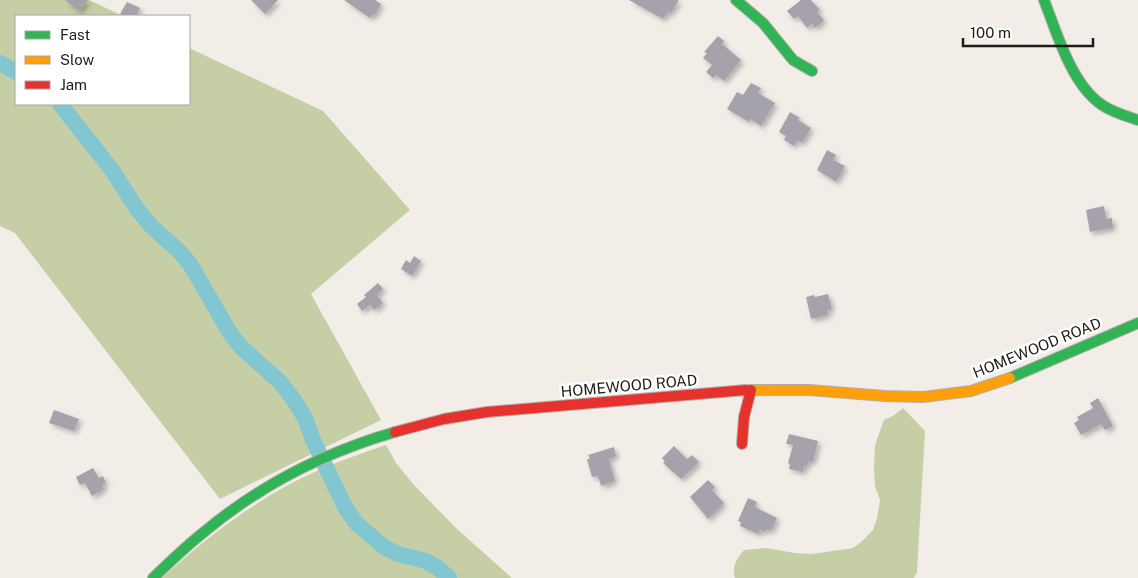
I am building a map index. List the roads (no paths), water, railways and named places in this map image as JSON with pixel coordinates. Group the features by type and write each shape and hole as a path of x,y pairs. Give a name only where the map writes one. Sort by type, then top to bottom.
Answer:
{"street":[{"path":"736,0 754,14 770,31 793,62 812,71"},
{"path":"1044,0 1072,68 1079,79 1097,100 1110,109 1138,120"},
{"name":"HOMEWOOD ROAD","path":"153,578 212,526 270,486 338,452 394,432 448,418 511,410 750,390 792,389 922,397 962,393 1009,379 1138,323"},
{"path":"742,444 744,414 750,390"}],"waterway":[{"path":"0,63 15,71"},
{"path":"61,105 112,170 137,209 152,227 179,251 190,264 230,333 241,347 280,382 294,400 305,418 313,440 345,507 356,523 384,547 398,554 426,561 438,568 449,578"}]}
